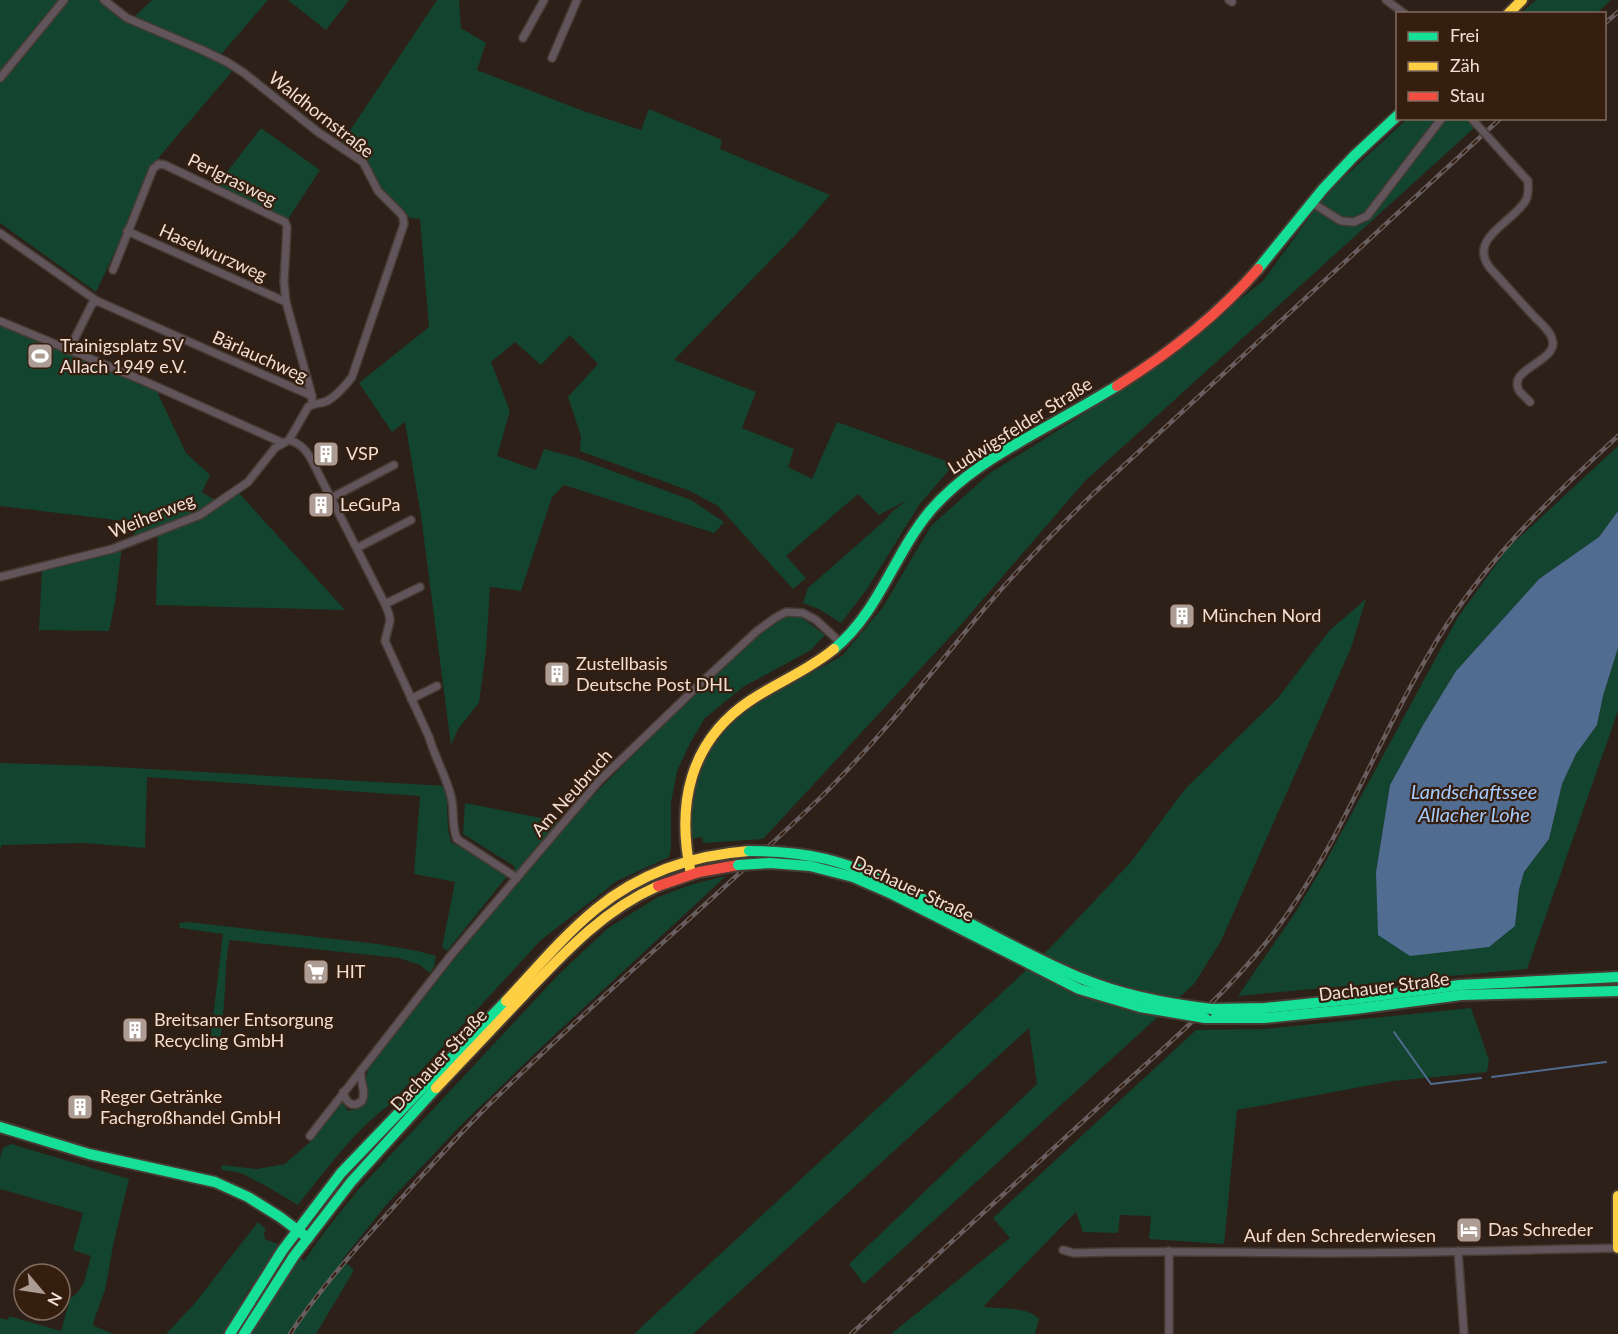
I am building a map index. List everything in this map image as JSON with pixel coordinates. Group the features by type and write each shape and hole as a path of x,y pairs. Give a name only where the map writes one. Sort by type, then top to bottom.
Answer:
{"main road":[{"path":"1510,12 1522,0"},
{"name":"Ludwigsfelder Straße","path":"691,874 687,861 684,819 687,790 701,754 713,734 734,711 805,670 841,643 871,609 910,539 933,506 975,469 1139,371 1168,351 1223,304 1262,265 1311,202 1346,163 1396,117"},
{"name":"Dachauer Straße","path":"230,1334 298,1230 342,1173 568,936 608,900 624,889 646,877 687,861 728,852 778,851 812,856 846,865 872,874 944,908 1043,961 1086,980 1143,998 1209,1013"},
{"name":"Dachauer Straße","path":"244,1334 308,1238 351,1182 378,1150 572,945 636,896 669,881 719,866 770,863 810,866 853,877 892,894 1079,989 1140,1007 1264,1018 1460,985 1618,977"},
{"name":"Dachauer Straße","path":"1350,1004 1461,995 1618,991"},
{"path":"0,1127 89,1154 215,1182 248,1197 308,1238"},
{"path":"1618,1196 1618,1248"}],"street":[{"path":"0,78 64,0"},
{"name":"Waldhornstraße","path":"104,0 127,18 202,50 244,73 318,132 359,159 369,171 378,191 403,217 404,224 352,377 342,389 326,401 311,403"},
{"path":"523,38 544,0"},
{"path":"552,58 577,0"},
{"path":"1386,0 1402,12"},
{"path":"1311,202 1341,221 1354,222 1367,216 1440,120"},
{"path":"1473,120 1528,181 1526,199 1491,234 1484,244 1483,255 1490,268 1551,335 1552,348 1544,359 1520,376 1518,387 1530,402"},
{"name":"Perlgrasweg","path":"128,231 153,169 159,164 285,222 287,227 284,282 286,302 311,403"},
{"path":"113,270 128,231"},
{"name":"Haselwurzweg","path":"128,231 286,302"},
{"name":"Bärlauchweg","path":"0,233 97,301 311,403"},
{"path":"69,350 92,304 97,301"},
{"path":"0,321 305,448 389,614 390,621 385,641 429,737 451,796 453,831 457,839 517,878"},
{"name":"Weiherweg","path":"0,577 112,549 200,515 248,482 275,448 286,441 311,403"},
{"path":"331,498 394,465"},
{"path":"357,548 411,520"},
{"path":"385,604 420,587"},
{"name":"Am Neubruch","path":"310,1136 452,954 599,781 692,691 757,631 786,612 803,613 816,620 841,643"},
{"path":"411,699 437,686"},
{"path":"343,1092 345,1098 352,1104 356,1105 362,1101 364,1092 360,1078 362,1068"},
{"name":"Auf den Schrederwiesen","path":"1063,1250 1074,1253 1169,1251 1226,1253 1618,1248"},
{"path":"1169,1251 1169,1334"},
{"path":"1458,1251 1464,1334"}],"green space":[{"path":"0,0 108,0 133,18 152,0 268,0 217,59 234,69 160,156 96,292 0,223"},
{"path":"288,0 349,0 326,30"},
{"path":"437,0 459,0 461,28 486,43 477,70 586,112 641,130 649,109 722,140 720,149 830,195 798,232 674,360 756,392 742,428 794,449 788,467 812,479 837,422 954,464 919,505 867,589 841,623 819,609 803,603 808,588 907,500 879,515 858,494 786,556 806,578 793,589 718,506 690,491 580,451 581,436 568,397 598,364 570,335 541,365 515,342 491,362 510,411 497,456 536,470 544,449 577,458 691,500 724,522 714,533 564,485 552,497 521,591 490,587 486,650 479,703 458,729 451,745 421,516 405,422 392,432 359,383 429,327 420,219 410,218 379,186 365,159 341,144"},
{"path":"1536,0 1611,0 1598,12 1522,12"},
{"path":"1406,120 1483,120 1084,482 959,627 763,839 704,843 701,837 692,839 692,804 699,772 705,756 729,722 748,707 842,656 883,607 931,526 990,473 1076,419 1169,355 1263,281 1327,193"},
{"path":"261,128 320,170 288,219 217,185"},
{"path":"0,323 162,390 158,394 186,453 210,475 202,492 221,503 238,492 345,610 156,605 158,531 135,540 133,522 0,506"},
{"path":"1618,446 1618,511 1599,537 1539,579 1456,671 1390,785 1376,872 1515,926 1519,890 1524,872 1549,839 1562,784 1576,754 1597,725 1603,696 1618,648 1618,711 1527,969 1238,996 1295,913 1326,861 1458,617 1508,548"},
{"path":"122,545 109,631 39,630 42,568"},
{"path":"1366,599 1351,648 1221,941 1194,984 864,1284 849,1264 1037,1084 1029,1028 693,1334 634,1334 1050,948 1131,862 1185,789 1278,698 1329,631"},
{"path":"787,617 801,617 825,635 811,650 743,687 705,718 677,771 671,802 669,857 617,881 541,940 389,1105 363,1127 298,1205 241,1173 222,1170 222,1165 257,1169 285,1164 311,1141 341,1098 348,1111 358,1108 367,1098 366,1077 371,1064 518,883 514,866 463,834 465,803 567,823 642,746 751,641 768,627"},
{"path":"0,763 97,766 446,786 448,830 451,842 508,875 447,951 442,947 455,882 414,874 420,796 147,777 145,848 84,843 2,845 0,850"},
{"path":"726,876 459,1127 386,1205 342,1260 354,1270 316,1334 251,1334 299,1257 304,1261 358,1190 558,975 608,928 658,897 693,884"},
{"path":"188,922 378,944 436,956 430,973 420,965 399,958 229,940 221,1035 215,1044 210,1043 223,934 180,928 179,923"},
{"path":"1471,1008 1489,1060 1487,1072 1393,1081 1237,1110 1224,1244 1149,1239 1151,1216 1120,1215 1118,1233 1083,1232 1076,1212 983,1307 1020,1310 1034,1315 1039,1319 1035,1334 891,1334 1010,1238 993,1218 1196,1030 1264,1029"},
{"path":"11,1144 129,1179 105,1290 93,1323 94,1326 114,1334 0,1334 0,1318 8,1320 9,1316 12,1317 12,1322 30,1322 61,1331 64,1322 72,1322 72,1297 84,1283 91,1256 73,1250 83,1213 1,1189 0,1191 0,1158 3,1148"},
{"path":"258,1222 266,1229 265,1239 280,1245 246,1294 224,1334 166,1334 195,1303"}],"water":[{"name":"Landschaftssee Allacher Lohe","path":"1618,511 1618,648 1603,696 1597,725 1576,754 1562,784 1549,839 1524,872 1519,890 1515,926 1489,947 1410,956 1378,935 1376,872 1390,785 1456,671 1539,579 1599,537"}],"waterway":[{"path":"1394,1032 1431,1084 1481,1078"},
{"path":"1492,1077 1606,1062"}],"railway":[{"path":"1606,22 1618,12"},
{"path":"290,1334 350,1255 469,1125 842,776 998,593 1066,521 1499,120"},
{"path":"851,1334 1189,1024 1231,983 1269,939 1315,871 1410,688 1449,621 1470,591 1515,537 1618,436"}],"traffic: fast":[{"path":"1258,269 1323,189 1396,117"},
{"path":"834,649 863,618 917,528 942,498 994,457 1117,386"},
{"path":"749,851 807,855 850,866 940,907 1021,950 1083,979 1146,998 1212,1009"},
{"path":"738,865 770,863 810,866 853,877 892,894 1079,989 1140,1007 1205,1018"},
{"path":"1212,1009 1265,1008 1460,985 1618,977"},
{"path":"1205,1018 1264,1018 1461,995 1618,991"},
{"path":"230,1334 282,1251 341,1173 506,1001"},
{"path":"244,1334 294,1256 351,1182 436,1088"},
{"path":"0,1127 89,1154 215,1182 248,1197 308,1238"}],"traffic: slow":[{"path":"1510,12 1522,0"},
{"path":"691,874 685,823 687,799 692,776 713,735 730,716 751,700 834,649"},
{"path":"506,1001 572,930 613,896 668,868 708,857 749,851"},
{"path":"436,1088 585,934 619,907 658,886"},
{"path":"1618,1196 1618,1248"}],"traffic: jam":[{"path":"1117,386 1192,333 1258,269"},
{"path":"658,886 699,872 738,865"}],"place":[{"name":"Trainigsplatz SV Allach 1949 e.V.","path":"40,356"},
{"name":"VSP","path":"326,454"},
{"name":"LeGuPa","path":"321,505"},
{"name":"München Nord","path":"1182,616"},
{"name":"Zustellbasis Deutsche Post DHL","path":"557,674"},
{"name":"HIT","path":"316,972"},
{"name":"Breitsamer Entsorgung Recycling GmbH","path":"135,1030"},
{"name":"Reger Getränke Fachgroßhandel GmbH","path":"80,1107"},
{"name":"Das Schreder","path":"1469,1230"}]}
